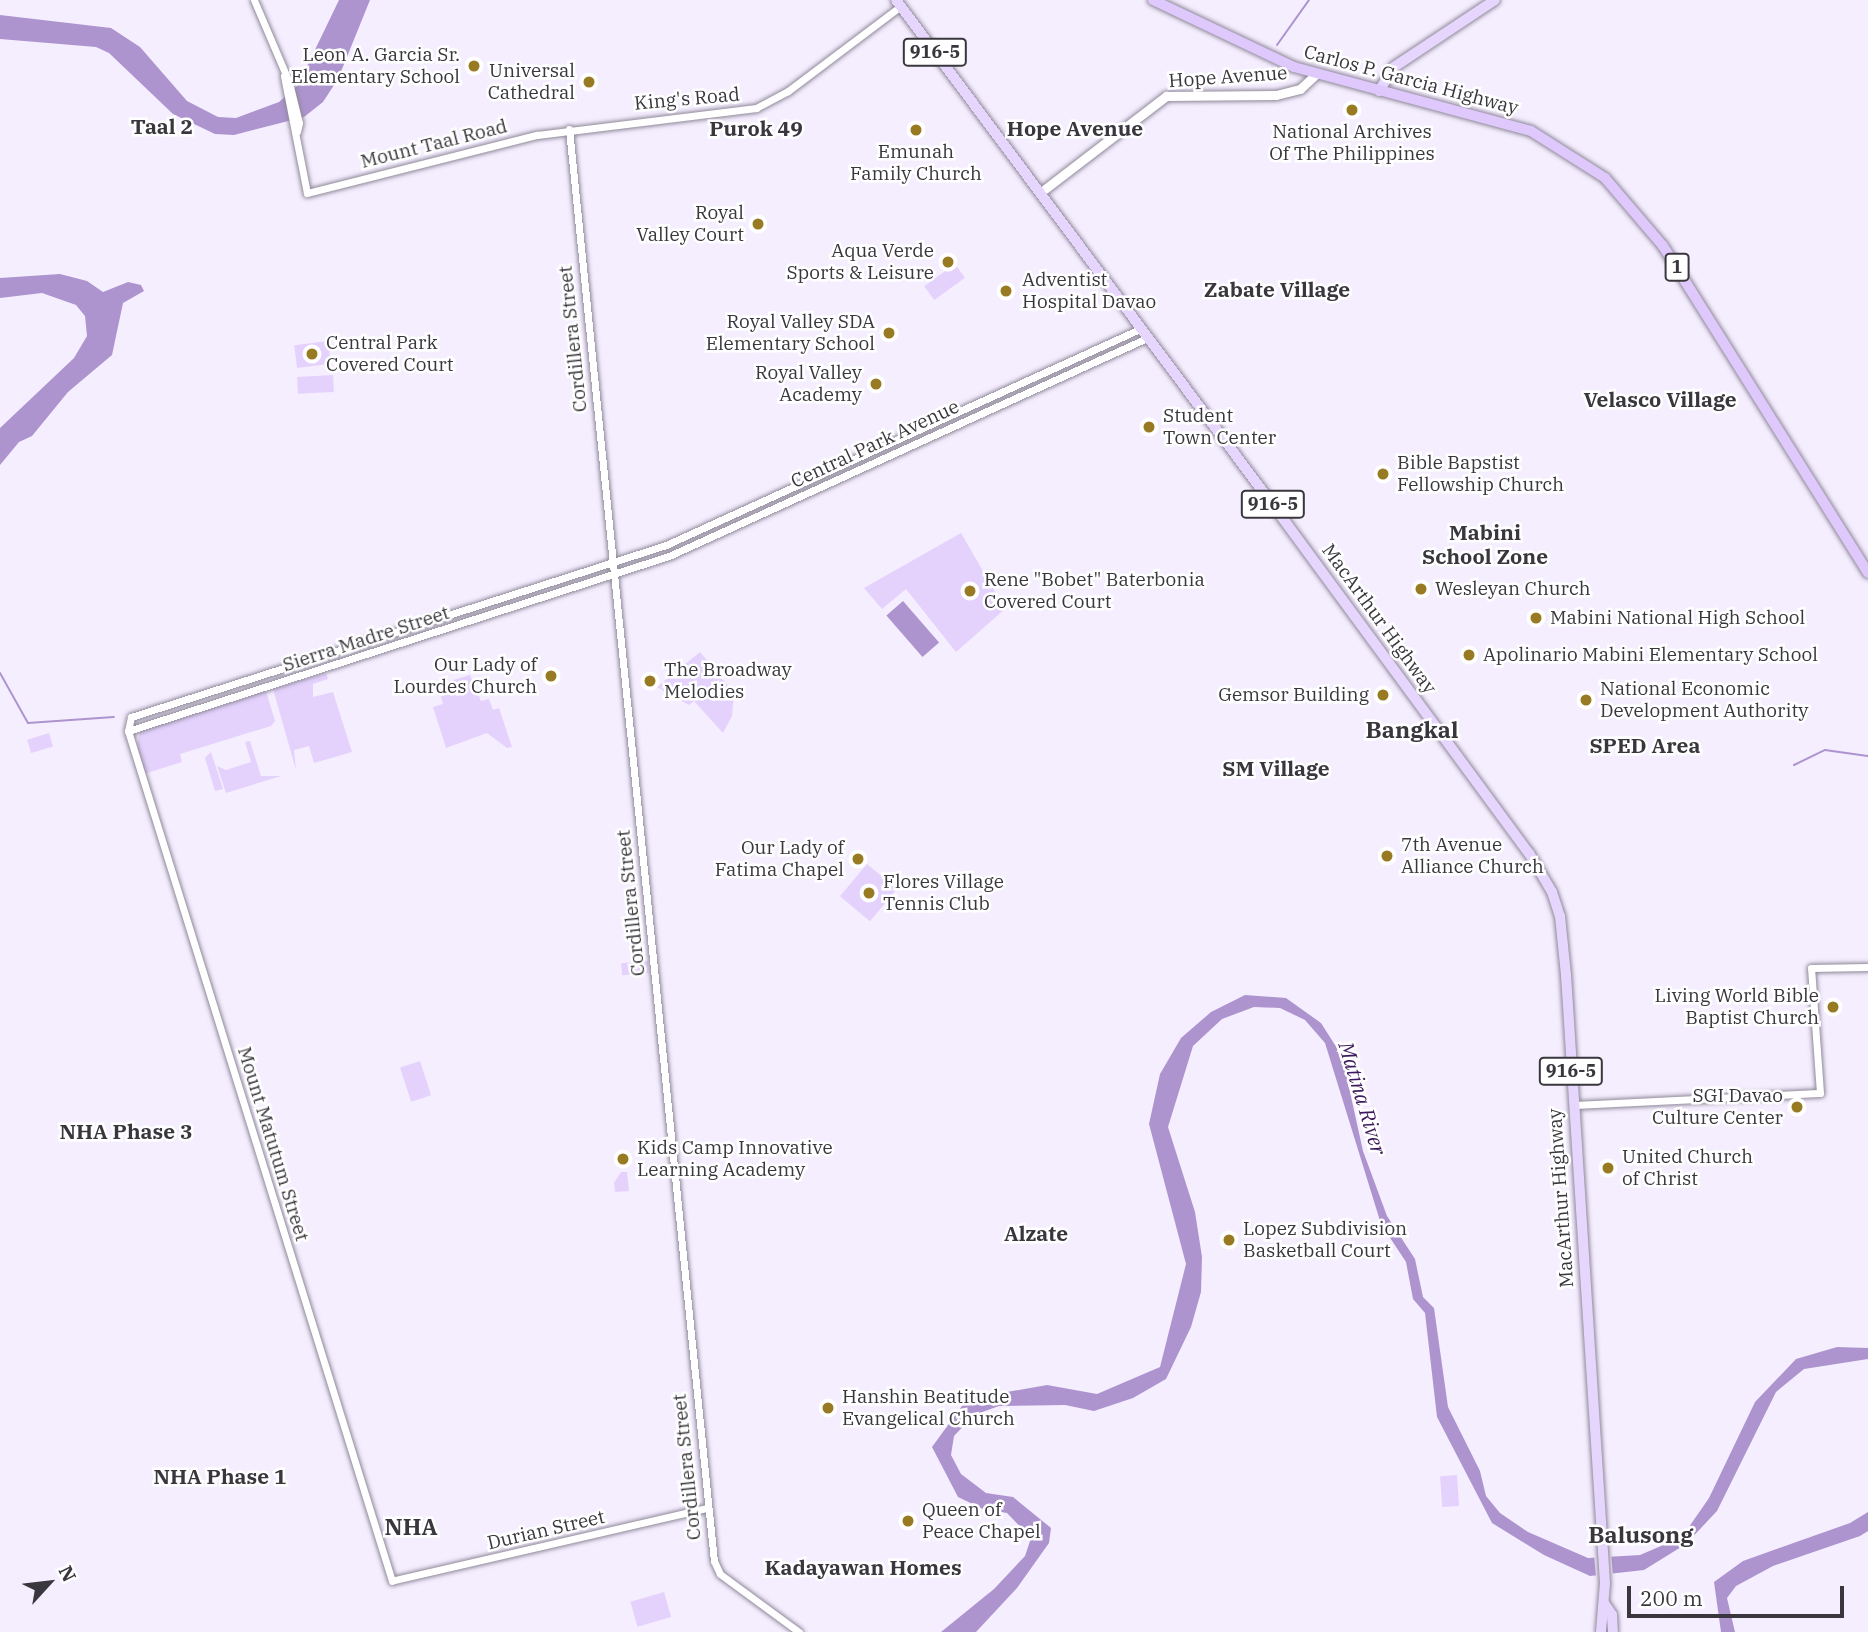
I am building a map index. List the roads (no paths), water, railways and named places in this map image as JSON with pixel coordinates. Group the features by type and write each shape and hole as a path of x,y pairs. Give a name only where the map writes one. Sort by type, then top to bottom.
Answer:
{"highway":[{"name":"Carlos P. Garcia Highway","path":"1153,0 1252,49 1316,74 1491,117 1531,131 1586,163 1621,193 1663,246 1868,573"}],"main road":[{"path":"1379,90 1394,67 1495,0"},
{"name":"MacArthur Highway","path":"899,3 1145,332 1546,879 1562,927 1605,1583 1601,1632"},
{"name":"Hope Avenue","path":"1041,192 1166,96 1276,95 1300,89 1316,74"},
{"name":"MacArthur Highway","path":"1604,1603 1612,1615 1613,1632"}],"street":[{"name":"Mount Taal Road","path":"254,0 285,81 296,123 307,193 569,129"},
{"name":"King's Road","path":"569,129 764,105 899,3"},
{"name":"Cordillera Street","path":"569,129 707,1508 718,1572 799,1632"},
{"name":"Central Park Avenue","path":"611,565 666,545 1066,363 1145,332"},
{"name":"Central Park Avenue","path":"613,577 1071,372 1145,332"},
{"path":"1066,363 1071,372"},
{"path":"971,406 975,415"},
{"name":"Sierra Madre Street","path":"131,717 611,565"},
{"name":"Sierra Madre Street","path":"128,731 613,577"},
{"name":"Mount Matutum Street","path":"131,717 128,731 392,1581"},
{"path":"1573,1105 1819,1093 1811,968 1868,967"},
{"name":"Durian Street","path":"392,1581 707,1508"}],"waterway":[{"path":"1277,45 1309,0"},
{"path":"0,673 28,723 114,717"},
{"path":"1794,765 1825,750 1868,756"}],"place":[{"name":"Leon A. Garcia Sr. Elementary School","path":"474,66"},
{"name":"Universal Cathedral","path":"589,82"},
{"name":"National Archives Of The Philippines","path":"1352,110"},
{"name":"Emunah Family Church","path":"916,130"},
{"name":"Royal Valley Court","path":"758,224"},
{"name":"Aqua Verde Sports & Leisure","path":"948,262"},
{"name":"Adventist Hospital Davao","path":"1006,291"},
{"name":"Royal Valley SDA Elementary School","path":"889,333"},
{"name":"Central Park Covered Court","path":"312,354"},
{"name":"Royal Valley Academy","path":"876,384"},
{"name":"Student Town Center","path":"1149,427"},
{"name":"Bible Bapstist Fellowship Church","path":"1383,474"},
{"name":"Wesleyan Church","path":"1421,589"},
{"name":"Rene \"Bobet\" Baterbonia Covered Court","path":"970,591"},
{"name":"Mabini National High School","path":"1536,618"},
{"name":"Apolinario Mabini Elementary School","path":"1469,655"},
{"name":"Our Lady of Lourdes Church","path":"551,676"},
{"name":"The Broadway Melodies","path":"650,681"},
{"name":"Gemsor Building","path":"1383,695"},
{"name":"National Economic Development Authority","path":"1586,700"},
{"name":"7th Avenue Alliance Church","path":"1387,856"},
{"name":"Our Lady of Fatima Chapel","path":"858,859"},
{"name":"Flores Village Tennis Club","path":"869,893"},
{"name":"Living World Bible Baptist Church","path":"1833,1007"},
{"name":"SGI Davao Culture Center","path":"1797,1107"},
{"name":"Kids Camp Innovative Learning Academy","path":"623,1159"},
{"name":"United Church of Christ","path":"1608,1168"},
{"name":"Lopez Subdivision Basketball Court","path":"1229,1240"},
{"name":"Hanshin Beatitude Evangelical Church","path":"828,1408"},
{"name":"Queen of Peace Chapel","path":"908,1521"}],"district":[{"name":"Taal 2","path":"162,126"},
{"name":"Purok 49","path":"756,128"},
{"name":"Hope Avenue","path":"1075,128"},
{"name":"Zabate Village","path":"1277,289"},
{"name":"Velasco Village","path":"1660,399"},
{"name":"Mabini School Zone","path":"1485,544"},
{"name":"Bangkal","path":"1412,729"},
{"name":"SPED Area","path":"1645,745"},
{"name":"SM Village","path":"1276,768"},
{"name":"NHA Phase 3","path":"126,1131"},
{"name":"Alzate","path":"1036,1233"},
{"name":"NHA Phase 1","path":"220,1476"},
{"name":"NHA","path":"411,1526"},
{"name":"Balusong","path":"1641,1534"},
{"name":"Kadayawan Homes","path":"863,1567"}],"water label":[{"name":"Matina River","path":"1363,1098"}]}
